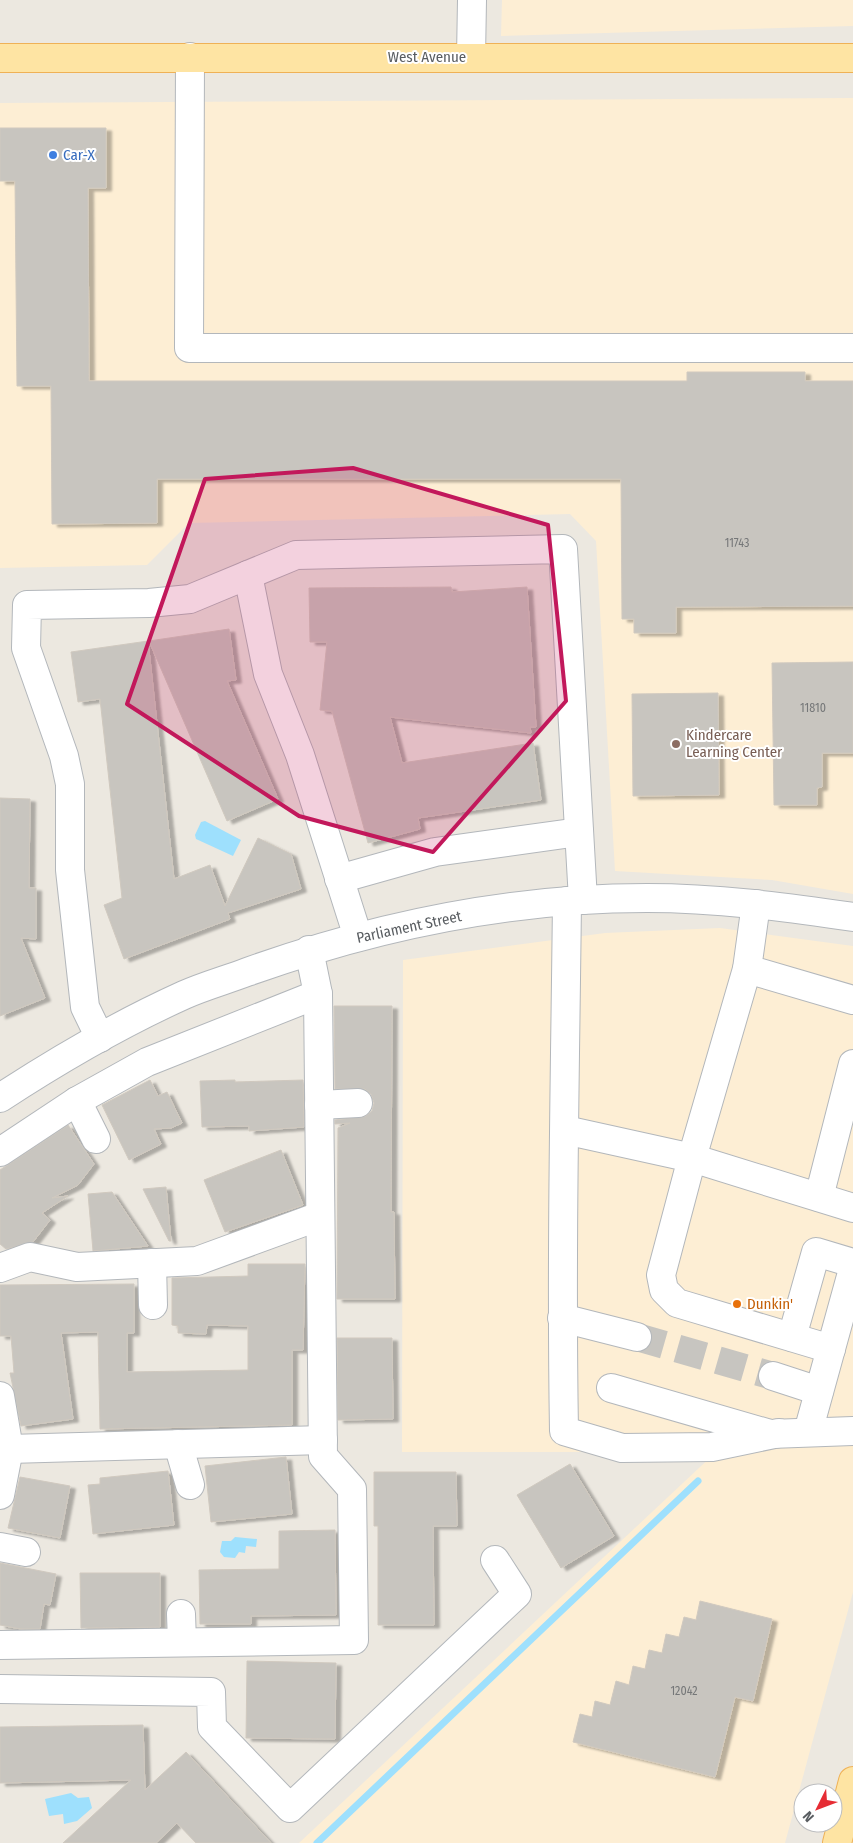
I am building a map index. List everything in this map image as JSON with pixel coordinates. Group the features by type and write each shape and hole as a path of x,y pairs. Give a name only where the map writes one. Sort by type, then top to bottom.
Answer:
{"main road":[{"name":"West Avenue","path":"0,58 471,56 853,58"},
{"path":"837,1843 853,1782"}],"street":[{"path":"471,56 472,0"},
{"path":"190,57 189,348 853,348"},
{"path":"100,1038 85,1007 70,870 70,784 64,756 26,648 27,604 149,604 190,599 296,555 563,549 581,866 575,901 565,1130 562,1318 564,1431 622,1448 712,1447 779,1433"},
{"path":"248,575 268,674 300,755 358,938"},
{"path":"340,879 435,852 579,832"},
{"name":"Parliament Street","path":"0,1098 100,1038 185,995 309,950 420,922 522,905 648,898 756,904 853,917"},
{"path":"756,904 747,969 692,1158 661,1275 664,1290 677,1303 831,1349"},
{"path":"0,1645 354,1640 352,1489 323,1456 318,994 309,950"},
{"path":"747,969 853,1000"},
{"path":"0,1152 76,1101 147,1062 318,994"},
{"path":"819,1198 846,1117 851,1078"},
{"path":"76,1101 96,1139"},
{"path":"319,1105 358,1104"},
{"path":"565,1130 692,1158 853,1208"},
{"path":"0,1268 30,1257 77,1266 197,1261 320,1216"},
{"path":"792,1337 816,1252 853,1264"},
{"path":"152,1263 153,1305"},
{"path":"808,1432 853,1269"},
{"path":"562,1318 637,1337"},
{"path":"774,1376 819,1391"},
{"path":"611,1388 770,1434 853,1431"},
{"path":"0,1396 9,1449 0,1495"},
{"path":"9,1449 323,1440"},
{"path":"178,1444 190,1485"},
{"path":"0,1689 211,1692 212,1727 290,1808 517,1594 495,1560"},
{"path":"181,1614 182,1642"}],"highlighted area":[{"path":"353,468 548,525 566,701 433,852 299,816 127,704 205,479"}],"shaded area":[{"path":"502,0 853,0 853,26 501,36"},
{"path":"853,98 853,894 772,880 615,871 596,541 570,514 189,523 147,565 0,568 0,103"},
{"path":"720,928 853,946 853,1592 801,1783 793,1783 793,1813 785,1843 299,1843 716,1452 402,1452 403,960 605,933"}],"water":[{"path":"205,821 241,840 233,856 196,839 195,835 201,822"},
{"path":"235,1537 257,1539 256,1547 246,1546 245,1553 239,1552 235,1558 224,1557 220,1552 222,1541 231,1541"},
{"path":"71,1793 78,1798 89,1797 92,1808 77,1821 64,1824 63,1814 49,1816 45,1799"}],"building":[{"path":"0,128 106,128 106,188 88,188 89,381 687,381 687,372 805,372 805,381 853,381 853,606 676,607 676,633 634,633 634,619 622,619 621,479 157,479 157,523 52,524 51,386 17,386 15,181 0,181"},
{"path":"451,587 452,592 527,587 536,727 530,727 531,733 390,717 402,763 533,743 541,800 418,818 420,829 368,843 332,711 320,710 327,642 310,642 309,588"},
{"path":"229,629 236,680 227,681 278,799 227,821 149,641"},
{"path":"148,641 174,879 210,865 225,906 258,838 291,854 301,889 228,913 230,919 124,959 104,905 122,898 100,699 78,702 71,652"},
{"path":"853,662 853,753 822,753 822,787 817,788 817,805 774,805 772,663"},
{"name":"Kindercare Learning Center","path":"718,693 719,795 633,796 632,694"},
{"path":"0,798 30,799 29,888 36,888 36,939 21,938 45,998 0,1016"},
{"path":"334,1006 392,1006 391,1212 394,1212 395,1299 337,1299 338,1128 350,1123 335,1124 335,1120 366,1116 372,1111 374,1103 371,1094 365,1089 335,1089"},
{"path":"150,1080 158,1096 167,1092 182,1123 171,1128 154,1129 161,1144 129,1160 102,1105"},
{"path":"235,1080 235,1082 303,1080 304,1127 249,1131 249,1126 202,1127 200,1081"},
{"path":"68,1125 94,1164 78,1185 52,1198 68,1196 42,1213 50,1220 33,1242 6,1249 0,1244 0,1170"},
{"path":"281,1150 303,1205 225,1232 204,1180"},
{"path":"166,1187 171,1241 169,1241 143,1189"},
{"path":"112,1192 148,1246 93,1251 88,1194"},
{"path":"248,1264 305,1264 303,1350 292,1350 292,1425 100,1429 98,1332 61,1333 73,1419 21,1426 10,1373 14,1373 11,1336 0,1336 0,1285 134,1284 134,1333 127,1333 127,1372 248,1370 248,1326 207,1325 206,1334 178,1333 178,1326 172,1325 172,1278 248,1276"},
{"path":"337,1338 392,1338 393,1419 338,1420"},
{"path":"286,1457 292,1514 211,1522 205,1466"},
{"path":"570,1464 614,1536 561,1568 517,1495"},
{"path":"168,1471 174,1525 93,1534 88,1485 100,1484 100,1478"},
{"path":"374,1472 456,1472 457,1526 433,1526 434,1625 378,1625 378,1526 374,1526"},
{"path":"20,1477 70,1486 60,1538 8,1528"},
{"path":"335,1530 336,1615 251,1616 251,1624 200,1624 199,1570 279,1569 279,1531"},
{"path":"0,1563 56,1574 50,1605 44,1604 40,1629 21,1629 0,1625"},
{"path":"80,1573 160,1573 160,1627 81,1628"},
{"path":"700,1601 772,1619 753,1701 735,1697 715,1777 573,1742 580,1714 592,1717 595,1701 610,1705 616,1681 629,1685 633,1666 645,1669 649,1650 662,1653 666,1634 679,1637 684,1617 696,1620"},
{"path":"247,1661 336,1663 335,1739 246,1738"},
{"path":"143,1725 145,1790 186,1752 271,1843 196,1843 177,1823 156,1843 63,1843 131,1780 0,1783 0,1727"}],"waterway":[{"path":"317,1843 698,1481"}],"tunnel":[{"path":"637,1337 773,1376"}],"place":[{"name":"Car-X","path":"53,155"},
{"name":"Kindercare Learning Center","path":"676,744"},
{"name":"Dunkin'","path":"737,1304"}]}
